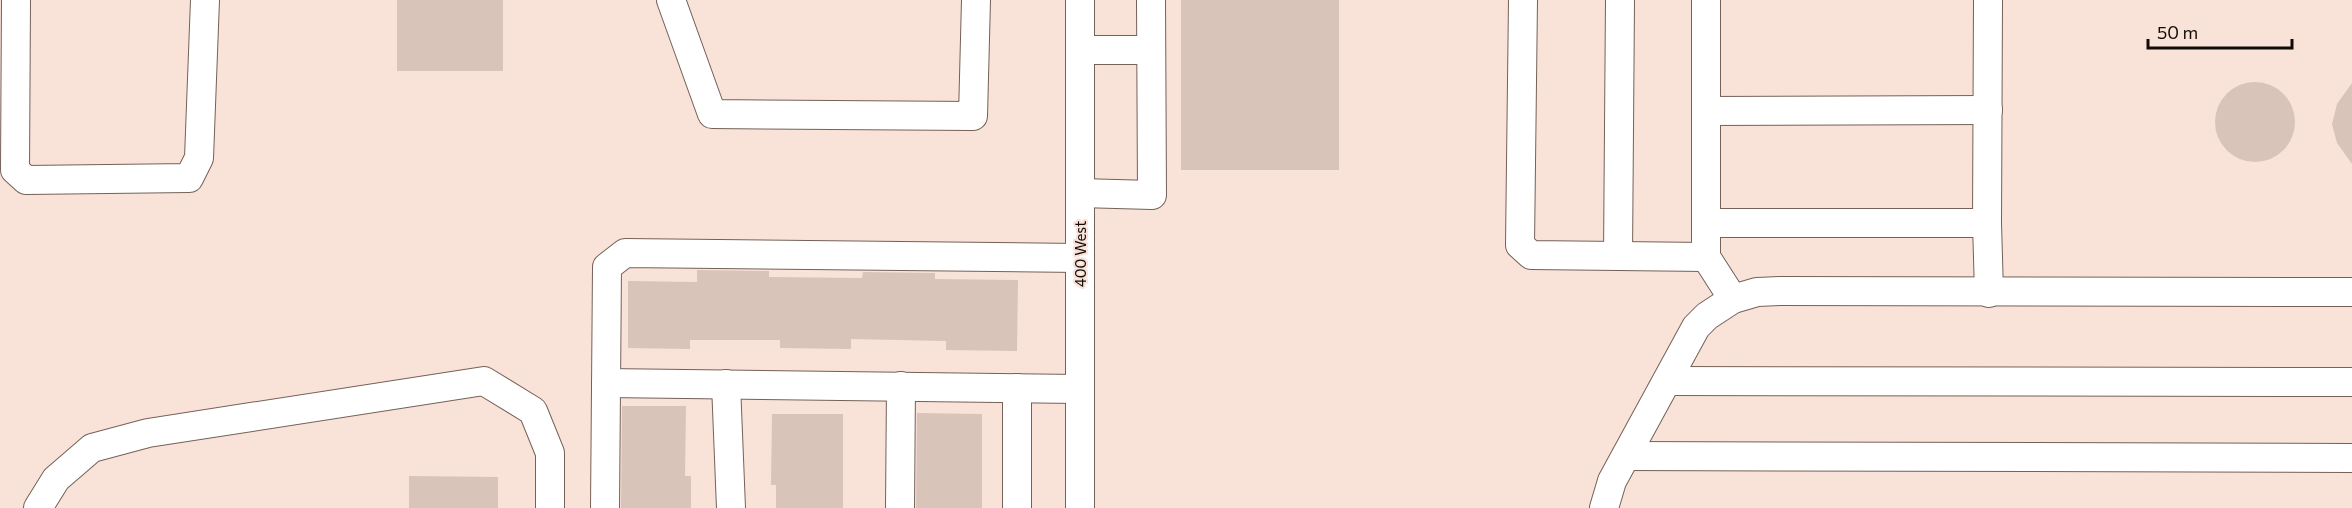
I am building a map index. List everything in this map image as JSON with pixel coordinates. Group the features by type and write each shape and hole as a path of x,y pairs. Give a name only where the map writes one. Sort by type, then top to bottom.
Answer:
{"street":[{"path":"15,0 15,170 26,180 189,178 199,158 206,0"},
{"path":"671,0 712,114 974,116 976,0"},
{"name":"400 West","path":"1080,0 1080,508"},
{"path":"1080,193 1152,195 1151,0"},
{"path":"1523,0 1520,245 1531,255 1706,257"},
{"path":"1618,256 1620,0"},
{"path":"1706,0 1706,257 1733,299"},
{"path":"1988,0 1989,292"},
{"path":"1080,50 1151,50"},
{"path":"1706,111 1988,110"},
{"path":"1706,223 1987,223"},
{"path":"605,508 607,267 625,253 1080,258"},
{"path":"1604,508 1612,481 1696,327 1707,316 1733,299 1757,292 2352,292"},
{"path":"38,508 56,479 92,448 148,433 484,381 532,411 549,453 550,508"},
{"path":"1667,381 2352,382"},
{"path":"606,383 1080,388"},
{"path":"726,384 731,508"},
{"path":"900,508 901,386"},
{"path":"1017,388 1017,508"},
{"path":"1626,456 2352,458"}],"building":[{"path":"397,0 503,0 503,71 397,71"},
{"path":"1181,0 1339,0 1339,170 1181,170"},
{"path":"2255,82 2270,85 2283,94 2292,107 2295,122 2292,137 2283,150 2270,159 2255,162 2240,159 2227,150 2218,137 2215,122 2218,107 2227,94 2240,85"},
{"path":"2352,83 2352,164 2337,143 2332,124 2337,104"},
{"path":"697,270 769,271 769,277 862,278 863,272 935,273 935,279 1018,280 1017,351 946,350 946,341 851,339 851,349 780,348 780,340 690,340 690,349 628,348 628,281 697,282"},
{"path":"622,406 686,406 685,476 691,476 691,508 621,508"},
{"path":"917,413 982,414 982,508 916,508"},
{"path":"772,414 843,414 843,508 776,508 776,485 771,485"},
{"path":"409,476 498,477 498,508 409,508"}]}
